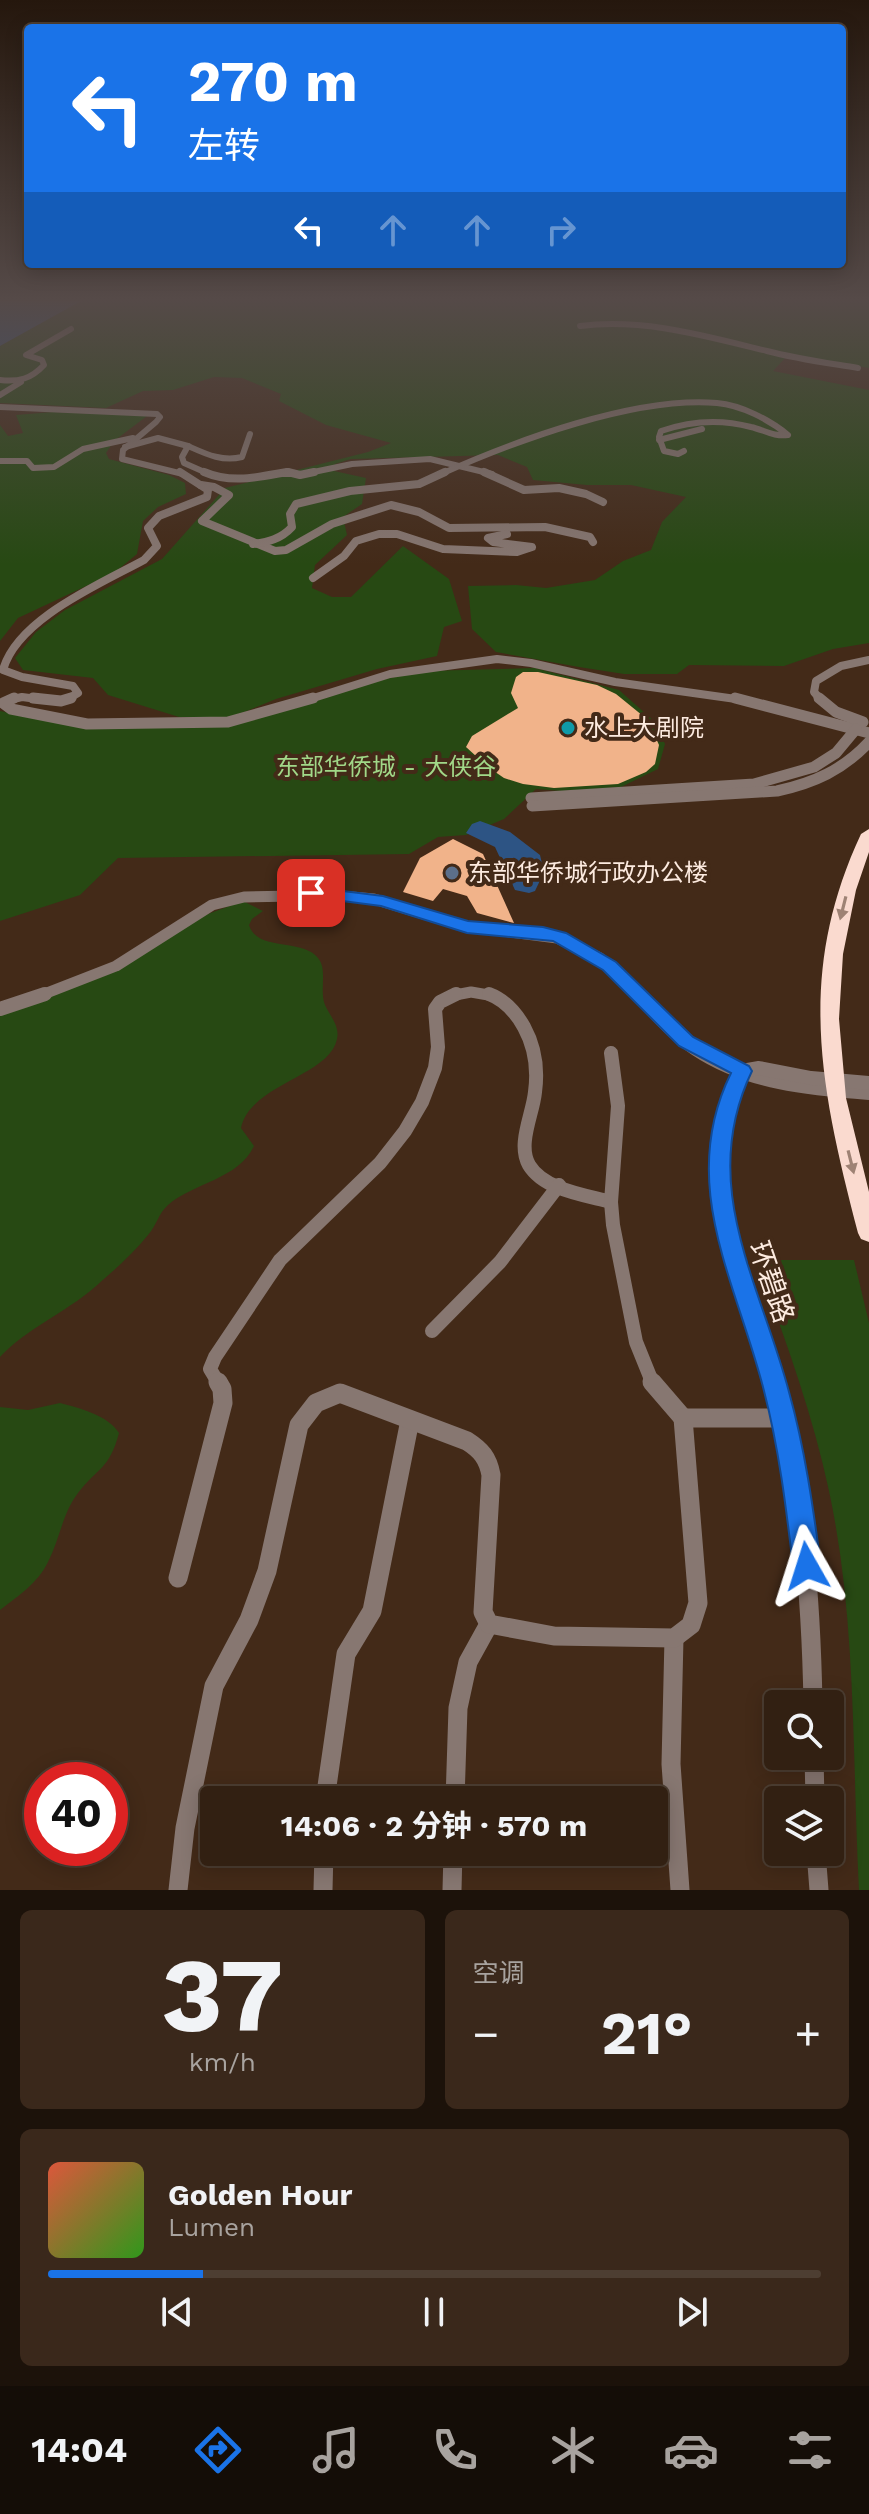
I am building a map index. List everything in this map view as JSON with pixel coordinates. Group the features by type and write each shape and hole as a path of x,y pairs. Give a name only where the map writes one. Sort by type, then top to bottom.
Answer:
{"highway":[{"path":"869,834 854,870 839,924 833,971 833,1085 869,1233"}],"street":[{"path":"253,544 272,542 287,534 292,527 290,514 296,504 350,491 419,484 481,456 629,411 698,400 720,403 773,422 788,435 777,436 749,426 696,423 679,424 661,431 659,440 664,451 678,454 684,451"},
{"path":"0,407 157,414 160,417 152,426 125,447 122,459 180,472 208,490 207,497 159,516 148,528 157,546 144,560 45,614 22,634 3,659 3,670 10,674 73,686 78,689 76,695 63,701 17,696 6,700 5,706 87,724 228,722 390,674 497,659 531,663 615,682 735,698 869,733"},
{"path":"659,440 703,428"},
{"path":"125,447 158,438 221,460 233,460 242,457 250,434"},
{"path":"0,461 27,461 33,468 54,467 83,449 133,438"},
{"path":"188,446 182,457 184,463 228,479 288,472 300,475 327,467 405,458 447,461 496,475 524,490 559,488 586,494 603,502"},
{"path":"201,485 214,487 229,495 202,521 275,551 286,550 332,524 391,505 419,512 449,528 559,529 590,537 593,542"},
{"path":"313,578 344,556 356,541 368,536 397,534 443,549 517,552 532,547 493,542 488,538 501,533 531,536 536,533 534,528"},
{"path":"869,660 842,665 824,674 816,681 814,692 822,703 839,714 869,724"},
{"path":"856,729 836,753 814,767 754,784 532,802 761,794 795,788 814,783 844,767 869,742"},
{"path":"0,1009 114,966 149,947 190,916 215,904 245,897 295,896 297,892 333,894 391,903 467,927 559,937 609,966 686,1042 742,1071 759,1078 833,1085 869,1093"},
{"path":"178,1578 223,1403 222,1389 210,1369 215,1357 275,1267 376,1167 403,1134 428,1083 437,1055 434,1010 445,998 462,993 487,993 512,1008 530,1033 537,1073 525,1151 528,1164 537,1174 559,1185 611,1202"},
{"path":"178,1890 185,1828 214,1686 249,1620 267,1571 299,1425 309,1408 323,1396 340,1393 467,1441 481,1450 489,1463 491,1485 483,1612 489,1624 506,1631 528,1633 674,1638 691,1625 698,1603 683,1418 648,1376 636,1342 611,1202 618,1106 611,1053"},
{"name":"环碧路","path":"742,1071 731,1093 721,1126 717,1170 720,1200 729,1244 766,1352 794,1470 806,1553 812,1690"},
{"path":"833,1085 869,1083"},
{"path":"432,1331 501,1264 559,1185"},
{"path":"683,1418 783,1418"},
{"path":"327,1786 346,1654 372,1611 410,1420"},
{"path":"455,1786 458,1708 468,1662 489,1624"},
{"path":"674,1638 669,1697 669,1768 680,1890"},
{"path":"323,1890 324,1866"},
{"path":"452,1890 453,1866"},
{"path":"817,1866 819,1890"}],"green space":[{"path":"0,389 176,389 143,391 106,408 0,403"},
{"path":"269,389 869,390 869,643 833,649 784,666 689,665 677,674 624,674 496,652 472,629 468,586 546,588 595,580 623,561 651,550 662,522 686,497 631,485 533,480 527,467 498,455 351,459 335,464 334,471 366,478 362,504 343,517 347,535 315,565 312,588 332,597 351,597 403,546 449,579 462,621 444,627 437,656 377,669 276,699 232,717 179,717 108,695 93,678 23,670 15,658 36,632 65,610 162,559 225,488 368,452 391,443 326,425 279,401 281,394"},
{"path":"53,412 147,416 114,441 106,453 109,459 169,475 185,483 186,494 158,507 143,521 137,554 114,573 18,618 0,641 0,425 8,436 23,433 16,415"},
{"name":"东部华侨城 - 大侠谷","path":"535,668 619,690 655,722 665,744 658,769 621,787 562,791 536,789 504,819 466,835 438,837 409,854 118,858 80,895 0,921 0,711 80,727 244,722 370,682 425,671"},
{"path":"243,901 263,911 249,925 261,939 302,948 311,952 321,963 323,999 337,1030 331,1052 306,1072 273,1090 247,1113 241,1128 254,1146 238,1166 168,1205 148,1235 116,1269 83,1296 22,1337 0,1357 0,1013 108,974 200,917"},
{"path":"756,1260 854,1260 869,1323 869,1890 859,1890 849,1640 838,1540 806,1403"},
{"path":"60,1403 101,1417 119,1433 107,1461 73,1501 44,1570 27,1589 0,1610 0,1407 28,1410"}],"water":[{"path":"480,821 510,832 540,855 544,872 535,891 515,890 495,847 466,833 472,824"}],"building":[{"name":"水上大剧院","path":"523,672 538,672 597,685 616,694 648,720 659,745 655,764 646,772 618,784 554,788 504,778 488,767 466,747 472,736 518,708 511,693 516,677"},
{"name":"东部华侨城行政办公楼","path":"453,839 483,854 514,923 477,913 467,896 443,889 433,901 403,892 420,858"}],"place":[{"name":"水上大剧院","path":"568,728"},
{"name":"东部华侨城行政办公楼","path":"452,873"}],"route":[{"path":"311,893 383,901 467,927 559,937 588,951 609,966 686,1042 742,1071 731,1093 721,1126 717,1170 720,1200 734,1261 778,1396 802,1516 807,1566"}]}
